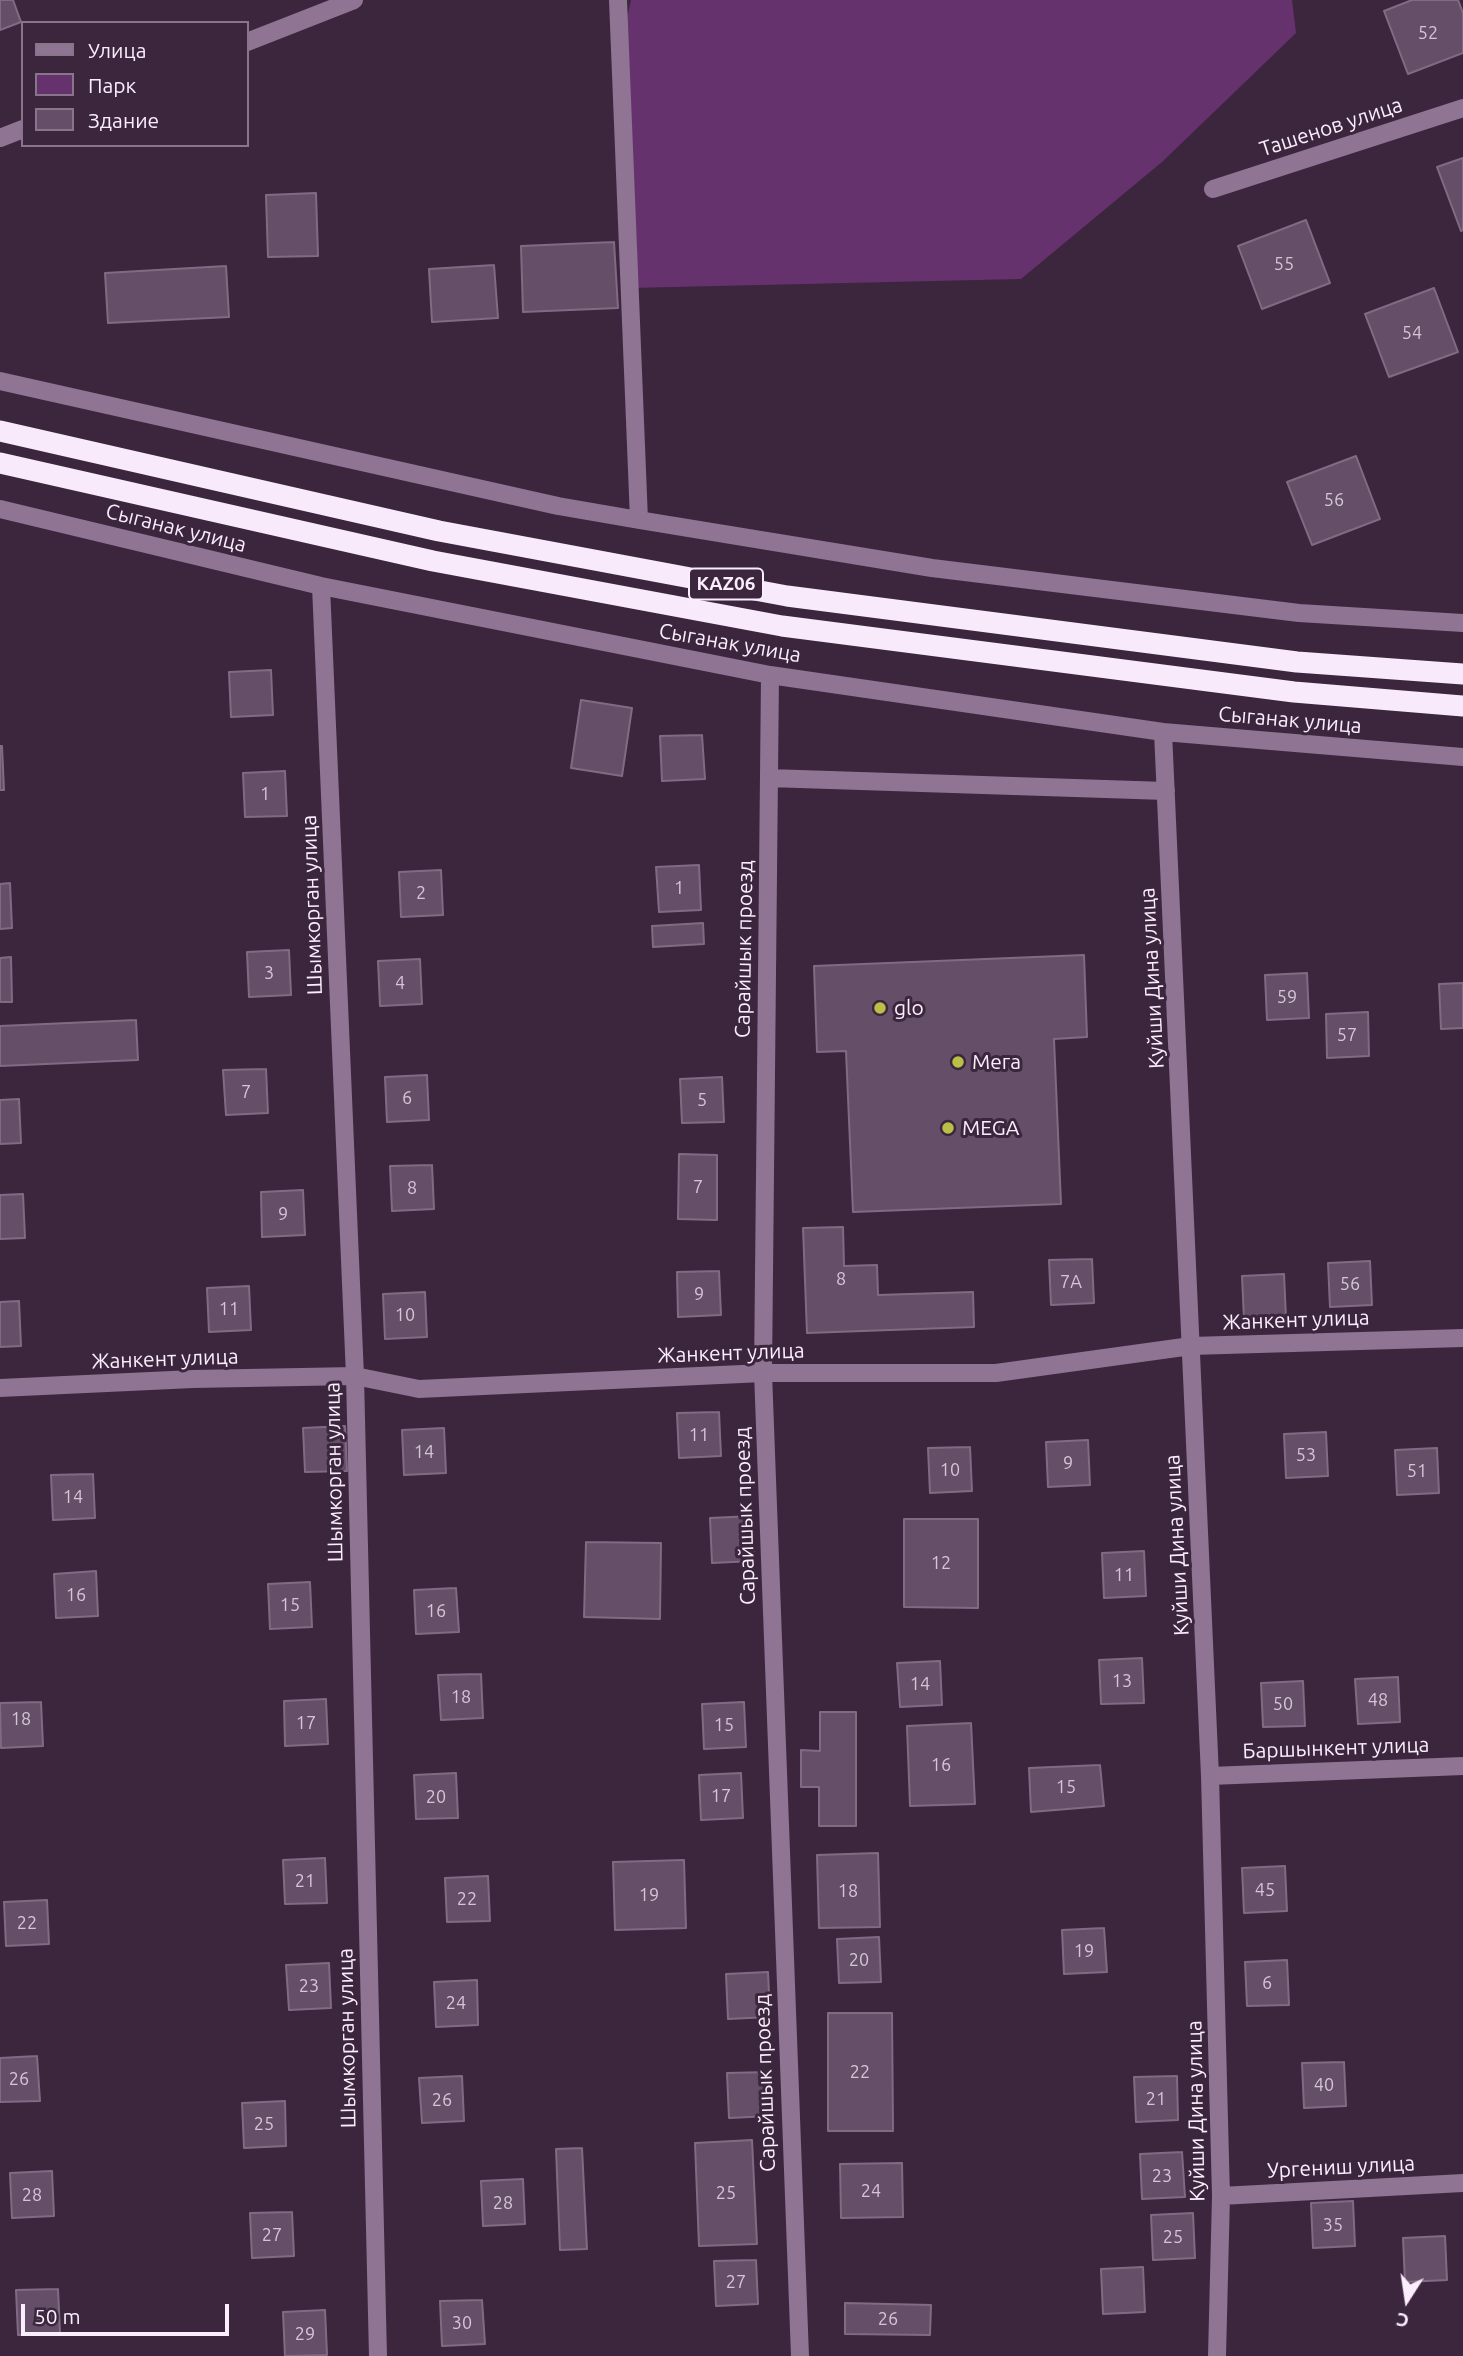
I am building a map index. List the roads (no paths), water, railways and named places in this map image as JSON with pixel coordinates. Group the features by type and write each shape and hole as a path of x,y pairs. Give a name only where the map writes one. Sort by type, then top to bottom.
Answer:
{"highway":[{"name":"KАZ06","path":"0,431 439,530 787,596 1297,662 1463,674"},
{"name":"KАZ06","path":"0,463 433,561 782,626 1294,692 1463,706"}],"street":[{"path":"248,42 354,0"},
{"path":"618,0 639,520"},
{"name":"Ташенов улица","path":"1213,189 1463,108"},
{"path":"0,138 21,130"},
{"path":"0,381 558,506 639,520 932,568 1299,613 1463,623"},
{"name":"Сыганак улица","path":"0,509 321,586 770,675 1163,732 1463,757"},
{"name":"Шымкорган улица","path":"321,586 355,1376 378,2356"},
{"name":"Сарайшык проезд","path":"770,675 763,1373 797,2336 800,2356"},
{"name":"Куйши Дина улица","path":"1163,732 1210,1776 1221,2196 1217,2356"},
{"path":"769,778 1166,791"},
{"name":"Жанкент улица","path":"0,1388 193,1379 355,1376 419,1389 763,1373 996,1373 1191,1346 1463,1339"},
{"name":"Баршынкент улица","path":"1210,1776 1463,1766"},
{"name":"Ургениш улица","path":"1221,2196 1463,2183"}],"place":[{"name":"glo","path":"880,1008"},
{"name":"Мега","path":"958,1062"},
{"name":"MEGA","path":"948,1128"}]}
